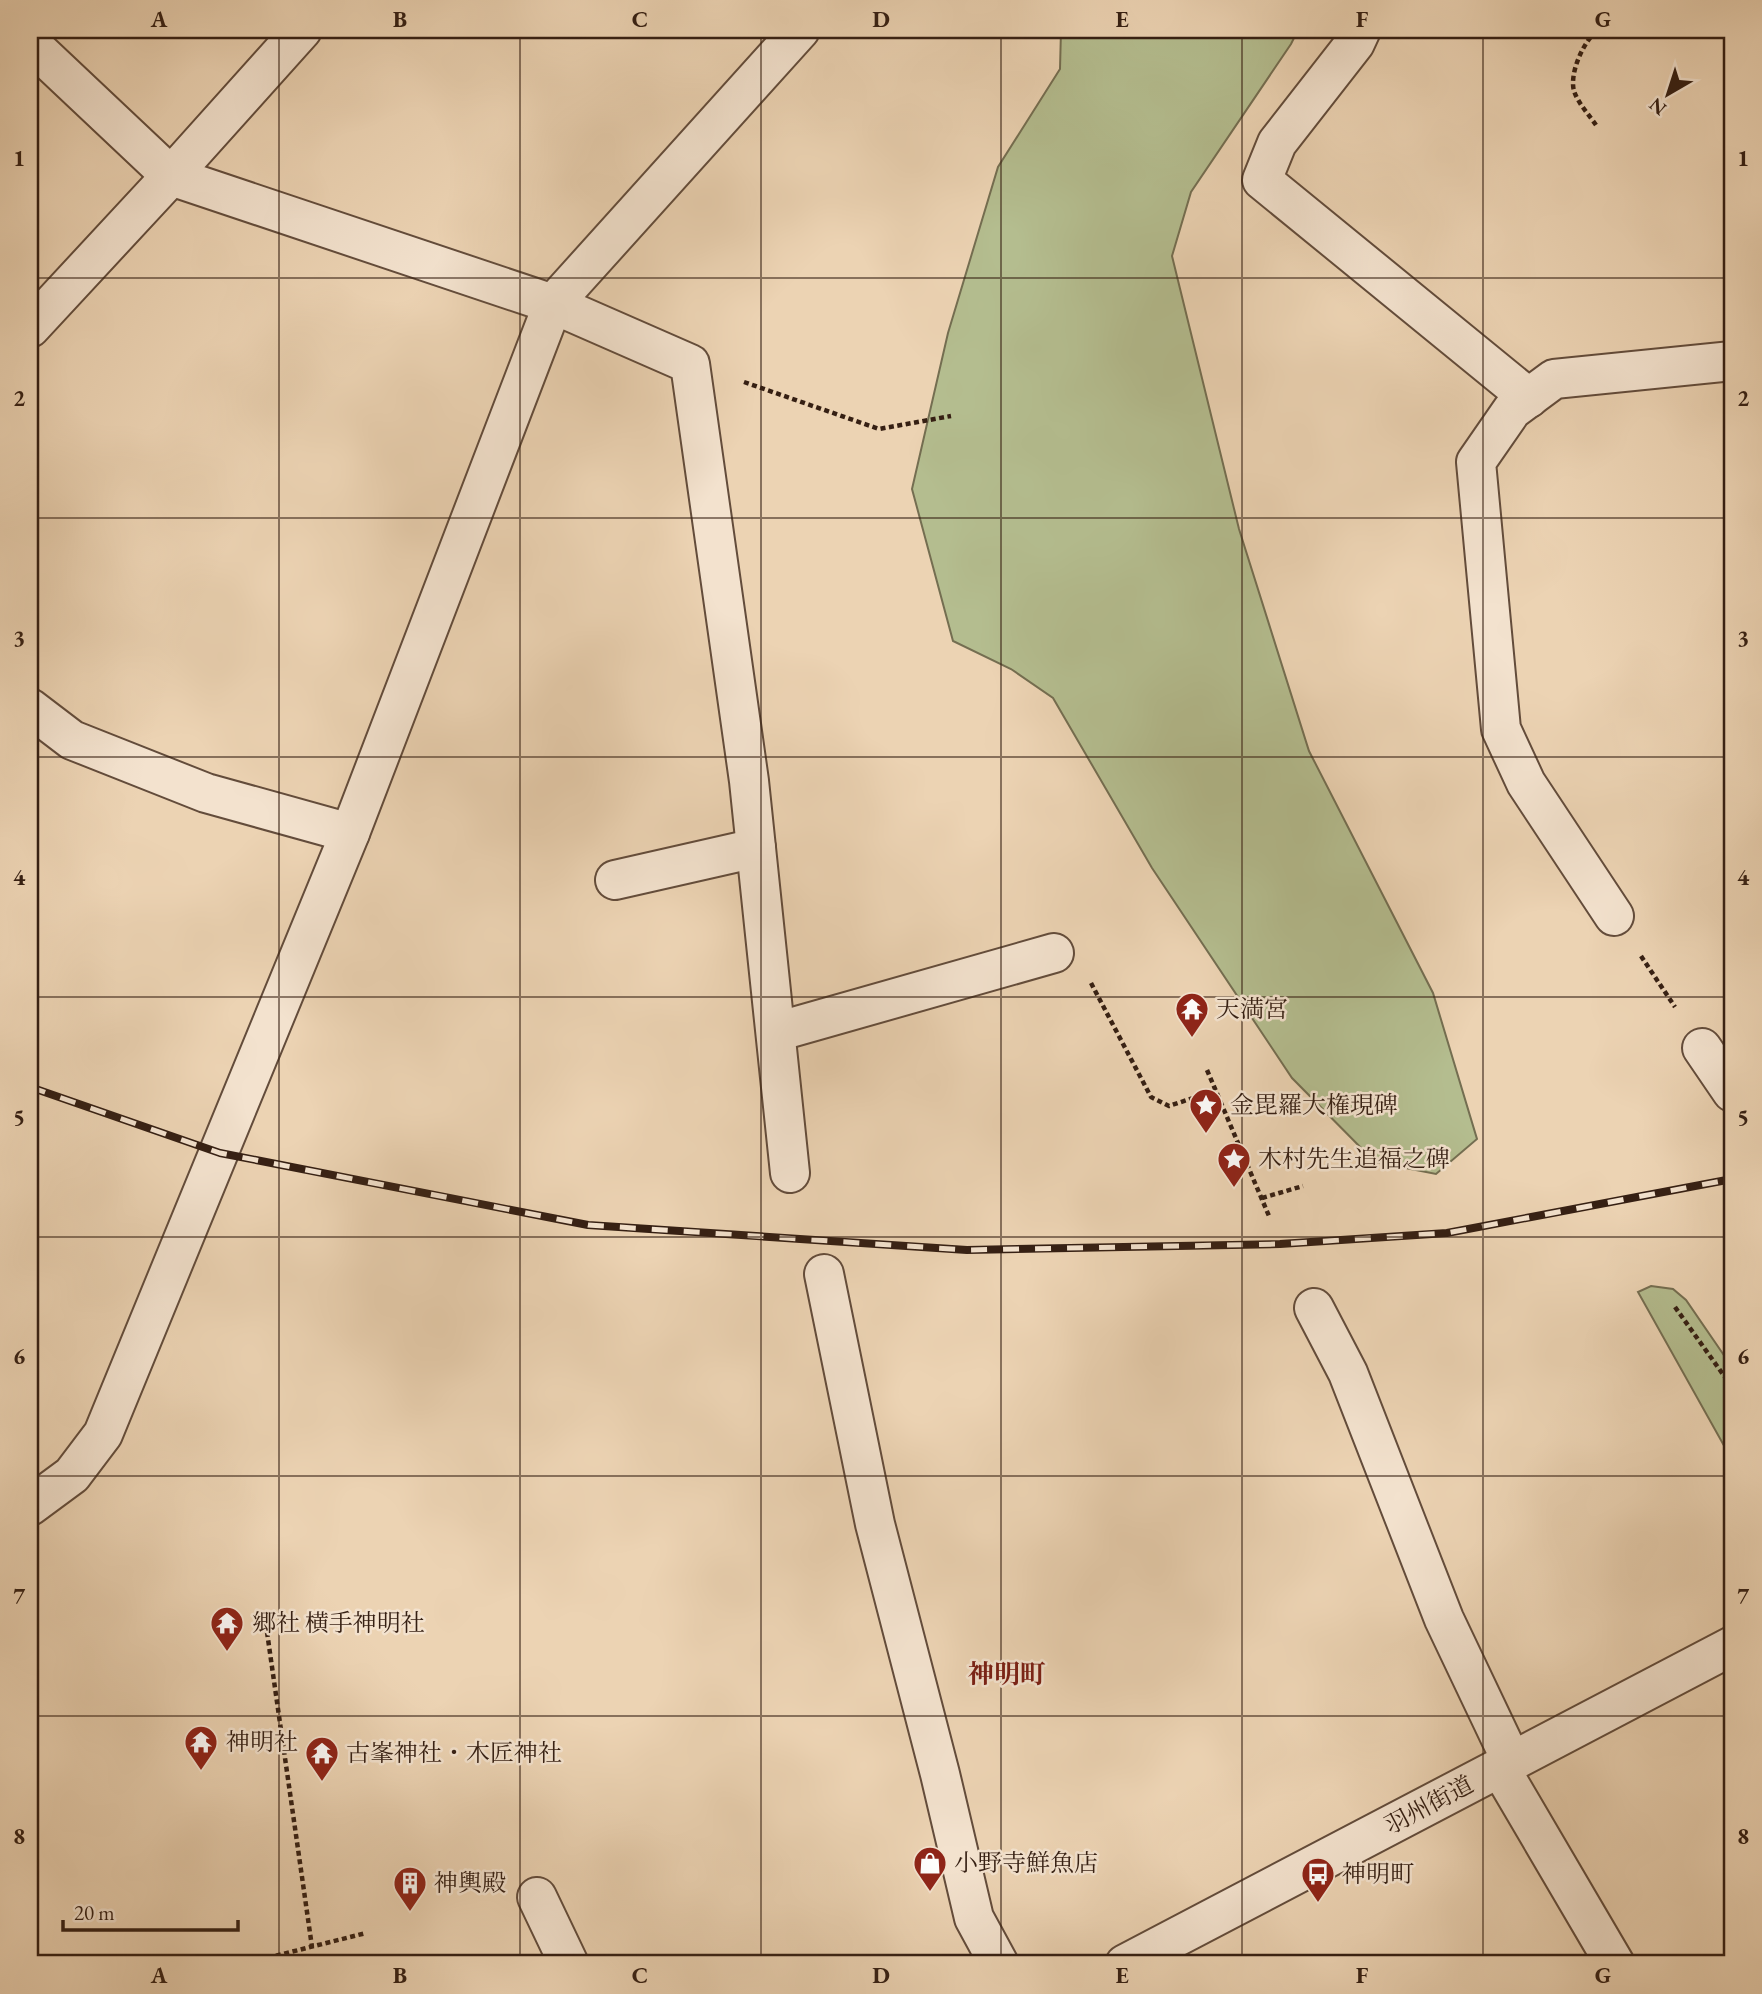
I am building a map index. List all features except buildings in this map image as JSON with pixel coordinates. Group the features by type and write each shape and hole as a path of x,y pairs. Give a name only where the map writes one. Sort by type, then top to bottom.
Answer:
{"street":[{"path":"30,328 302,30"},
{"path":"1361,30 1355,43 1277,143 1262,180 1529,398"},
{"path":"30,1506 72,1475 103,1434 351,833 554,304 790,35"},
{"path":"30,43 171,176 554,304 690,364 749,781 790,1173"},
{"path":"1614,916 1526,783 1501,729 1476,462 1512,410 1554,379 1732,361"},
{"path":"30,708 72,740 206,793 351,833"},
{"path":"615,880 756,848"},
{"path":"776,1032 1054,953"},
{"path":"1702,1048 1732,1092"},
{"path":"824,1274 875,1524 940,1774 974,1918 999,1964"},
{"path":"1314,1308 1348,1373 1444,1619 1506,1765 1615,1964"},
{"name":"羽州街道","path":"1125,1964 1732,1646"},
{"path":"537,1897 569,1964"}],"path":[{"path":"1596,125 1574,90 1576,62 1590,35 1598,30"},
{"path":"690,364 879,429 951,416"},
{"path":"1614,916 1702,1048"},
{"path":"1054,953 1082,966 1151,1097 1169,1106 1214,1091"},
{"path":"1207,1070 1269,1216"},
{"path":"1262,1198 1303,1186"},
{"path":"1675,1307 1732,1387"},
{"path":"267,1632 312,1947"},
{"path":"243,1964 366,1933"}],"green space":[{"path":"1061,30 1298,30 1191,192 1172,256 1239,529 1309,751 1433,993 1477,1139 1436,1174 1375,1162 1292,1078 1152,868 1053,698 1011,669 953,641 912,489 948,333 998,167 1060,69"},
{"path":"1651,1286 1673,1289 1686,1300 1732,1367 1732,1460 1638,1292"}],"railway":[{"path":"30,1087 220,1153 588,1225 967,1250 1280,1244 1447,1233 1732,1179"}],"place":[{"name":"天満宮","path":"1192,1039"},
{"name":"金毘羅大権現碑","path":"1206,1135"},
{"name":"木村先生追福之碑","path":"1234,1189"},
{"name":"郷社 横手神明社","path":"227,1653"},
{"name":"神明社","path":"201,1772"},
{"name":"古峯神社・木匠神社","path":"322,1783"},
{"name":"小野寺鮮魚店","path":"930,1893"},
{"name":"神明町","path":"1318,1904"},
{"name":"神輿殿","path":"410,1913"}],"district":[{"name":"神明町","path":"1007,1674"}]}
